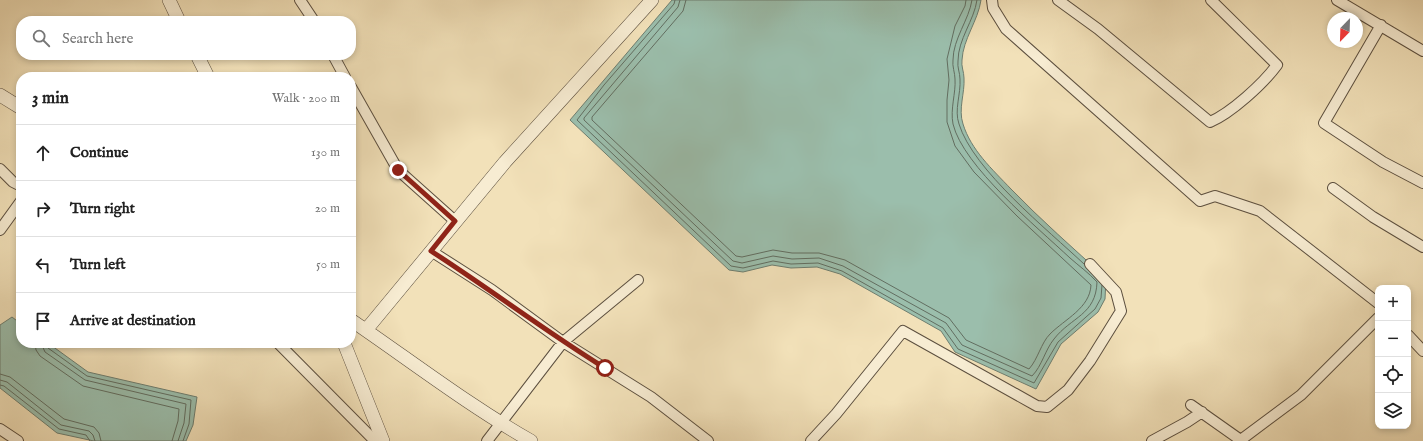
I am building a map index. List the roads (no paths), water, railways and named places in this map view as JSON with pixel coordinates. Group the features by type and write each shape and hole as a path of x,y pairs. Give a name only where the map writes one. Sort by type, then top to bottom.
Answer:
{"street":[{"path":"300,0 311,16"},
{"path":"992,0 993,8 1006,29 1200,201 1215,196 1260,211 1375,301"},
{"path":"1058,0 1098,29 1210,122 1222,117 1270,75 1277,65 1211,0"},
{"path":"1337,0 1423,51"},
{"path":"168,1 176,16"},
{"path":"366,330 505,162 649,1"},
{"path":"1381,25 1324,123 1383,162 1423,183"},
{"path":"200,60 206,72"},
{"path":"336,60 342,72"},
{"path":"0,95 16,105"},
{"path":"356,96 398,170 455,221"},
{"path":"0,169 16,184"},
{"path":"1333,188 1373,217 1423,247"},
{"path":"0,230 16,208"},
{"path":"431,251 492,290 563,342 651,397 708,441"},
{"path":"811,441 836,414 903,331 1036,406 1047,407 1068,390 1090,360 1121,311 1116,292 1090,264"},
{"path":"487,441 563,342 638,280"},
{"path":"1191,405 1242,440 1301,394 1375,321"},
{"path":"356,323 433,379 500,423 531,441"},
{"path":"1411,338 1423,351"},
{"path":"283,348 375,441"},
{"path":"346,348 383,441"},
{"path":"1152,441 1202,412"},
{"path":"0,430 18,441"}],"water":[{"path":"672,0 981,0 977,15 965,45 962,60 964,84 961,113 963,124 971,142 983,159 1011,189 1106,278 1105,299 1098,312 1061,344 1036,389 955,352 941,331 840,274 817,267 791,268 772,265 743,272 729,270 570,120"},
{"path":"12,317 16,320 16,348 55,348 88,372 197,397 193,425 186,441 94,441 57,433 0,388 0,325"}]}
